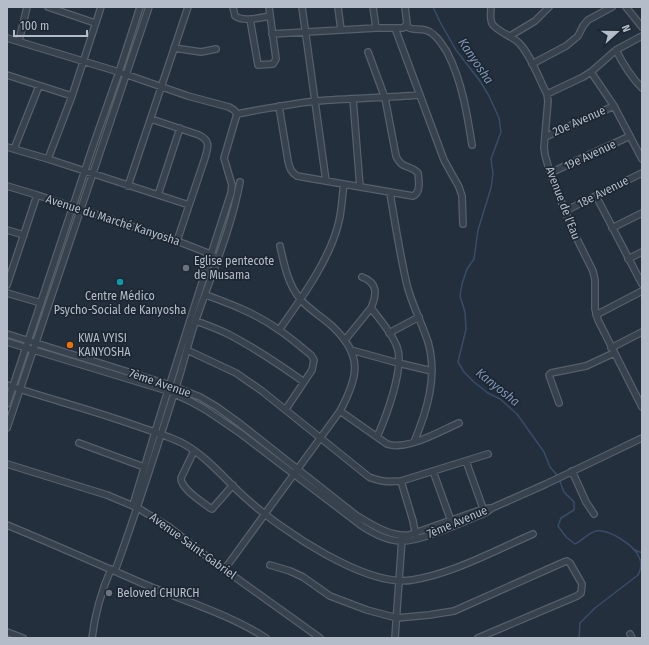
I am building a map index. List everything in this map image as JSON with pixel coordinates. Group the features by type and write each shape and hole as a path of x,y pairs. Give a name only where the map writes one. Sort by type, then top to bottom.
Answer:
{"street":[{"path":"19,41 27,7"},
{"path":"48,7 64,10 95,22"},
{"path":"48,159 72,96 101,7"},
{"path":"7,404 10,386 29,340 140,7"},
{"path":"7,428 149,7"},
{"path":"128,186 188,7"},
{"path":"233,7 235,16 239,18 250,19 270,16"},
{"path":"250,19 258,65 275,62 269,7"},
{"path":"302,7 326,181"},
{"path":"338,7 341,30"},
{"path":"373,7 376,28"},
{"path":"405,7 406,26"},
{"name":"Avenue de l'Eau","path":"491,7 490,17 492,24 520,44 547,94 548,108 544,155 565,212 580,247 593,271 595,280 596,315 612,350 640,398 642,407"},
{"path":"510,36 535,21 549,7"},
{"path":"532,64 566,46 578,36 588,20 612,7"},
{"path":"626,7 642,27"},
{"path":"272,34 376,28 403,28 406,26"},
{"path":"406,26 410,29 425,29 433,33 443,45 456,72 466,108 472,145"},
{"path":"395,28 444,160 459,187 462,196 463,224"},
{"path":"547,94 591,72 616,50 642,36"},
{"path":"7,38 119,72 188,96 229,107 237,114"},
{"path":"174,48 201,52 216,49"},
{"path":"616,50 623,65 632,78 642,88"},
{"path":"280,106 290,170 297,176 390,193 413,196 416,195 418,192 418,173 415,170 403,166 396,156 385,98 368,52"},
{"path":"591,72 614,106 642,159"},
{"path":"7,75 72,96"},
{"path":"14,149 39,86"},
{"path":"237,114 316,101 420,95"},
{"path":"353,99 360,187"},
{"name":"20e Avenue","path":"545,137 614,106"},
{"path":"92,638 95,616 102,589 113,570 135,506 158,433 168,391 185,334 231,193 232,185 224,158 237,114"},
{"path":"151,119 199,135 207,142 208,148 177,241"},
{"path":"158,195 180,128"},
{"name":"19e Avenue","path":"550,173 630,136"},
{"path":"7,147 189,205"},
{"name":"18e Avenue","path":"565,212 642,173"},
{"path":"135,506 144,467 174,393 196,321 231,217 240,182"},
{"path":"279,330 301,300 334,237 339,220 344,184"},
{"name":"Avenue du Marché Kanyosha","path":"7,186 177,241 218,257"},
{"path":"390,193 408,286 428,343 431,356 432,371 428,403 423,421 414,442"},
{"path":"7,285 37,195"},
{"path":"596,196 642,284"},
{"path":"612,228 642,213"},
{"path":"7,230 24,235"},
{"path":"224,570 264,513 340,411 352,388 355,374 355,361 345,340 332,326 301,300 288,276 280,246"},
{"path":"628,259 642,252"},
{"path":"345,340 371,308 375,296 373,284 369,279 362,277"},
{"path":"596,315 642,291"},
{"path":"7,293 41,303"},
{"path":"206,295 232,304 279,330 312,356 314,365 286,409"},
{"path":"371,308 389,333 398,348 399,354 393,392 377,437"},
{"path":"389,333 419,317"},
{"path":"196,321 246,344 304,382"},
{"path":"559,403 549,375 551,373 586,366 642,332"},
{"name":"7ème Avenue","path":"7,334 170,385 200,397 217,407 298,468 357,516 374,526 402,538"},
{"name":"7ème Avenue","path":"7,342 174,393 206,410 240,433 362,526 389,540 416,536 492,508 642,438"},
{"path":"187,350 236,373 286,409 370,477 379,481 401,481 488,454"},
{"path":"351,350 432,371"},
{"path":"10,386 110,416 176,440 194,451 248,500 298,538 319,551 366,572 399,582 422,578 447,571 533,534"},
{"path":"340,411 387,444 393,446 401,446 414,442 459,423"},
{"path":"79,443 144,467"},
{"path":"194,451 180,478 184,488 212,509 233,485"},
{"path":"466,461 484,511"},
{"name":"Avenue Saint-Gabriel","path":"7,464 107,495 135,506 169,526 224,570 320,638"},
{"path":"433,471 451,521"},
{"path":"571,472 586,502 594,514"},
{"path":"401,481 416,536"},
{"name":"7ème Avenue","path":"416,536 451,521 484,511"},
{"path":"7,525 230,619 266,638"},
{"path":"395,638 402,538"},
{"path":"270,565 303,577 330,596 367,610 397,618 454,611 564,562 567,561 570,563 582,584 581,593 478,638"},
{"path":"7,632 23,638"}],"waterway":[{"name":"Kanyosha","path":"433,7 456,50 480,81 489,96 499,118 501,132 491,159 493,174 491,188 478,230 474,259 467,269 462,284 460,296 465,312 466,329 458,362 464,372 474,382 488,393 500,399 517,414 544,452 550,467 558,476"},
{"name":"Kanyosha","path":"559,479 564,492 574,502 574,510 561,518 558,526 566,537 575,544 593,532 601,531 608,533 627,543 636,552 641,562 638,575 595,608 580,623 579,638"},
{"name":"Kanyosha","path":"633,549 642,553"}],"place":[{"name":"Eglise pentecote de Musama","path":"186,268"},
{"name":"Centre Médico Psycho-Social de Kanyosha","path":"120,282"},
{"name":"KWA VYISI KANYOSHA","path":"70,345"},
{"name":"Beloved CHURCH","path":"109,593"}]}
